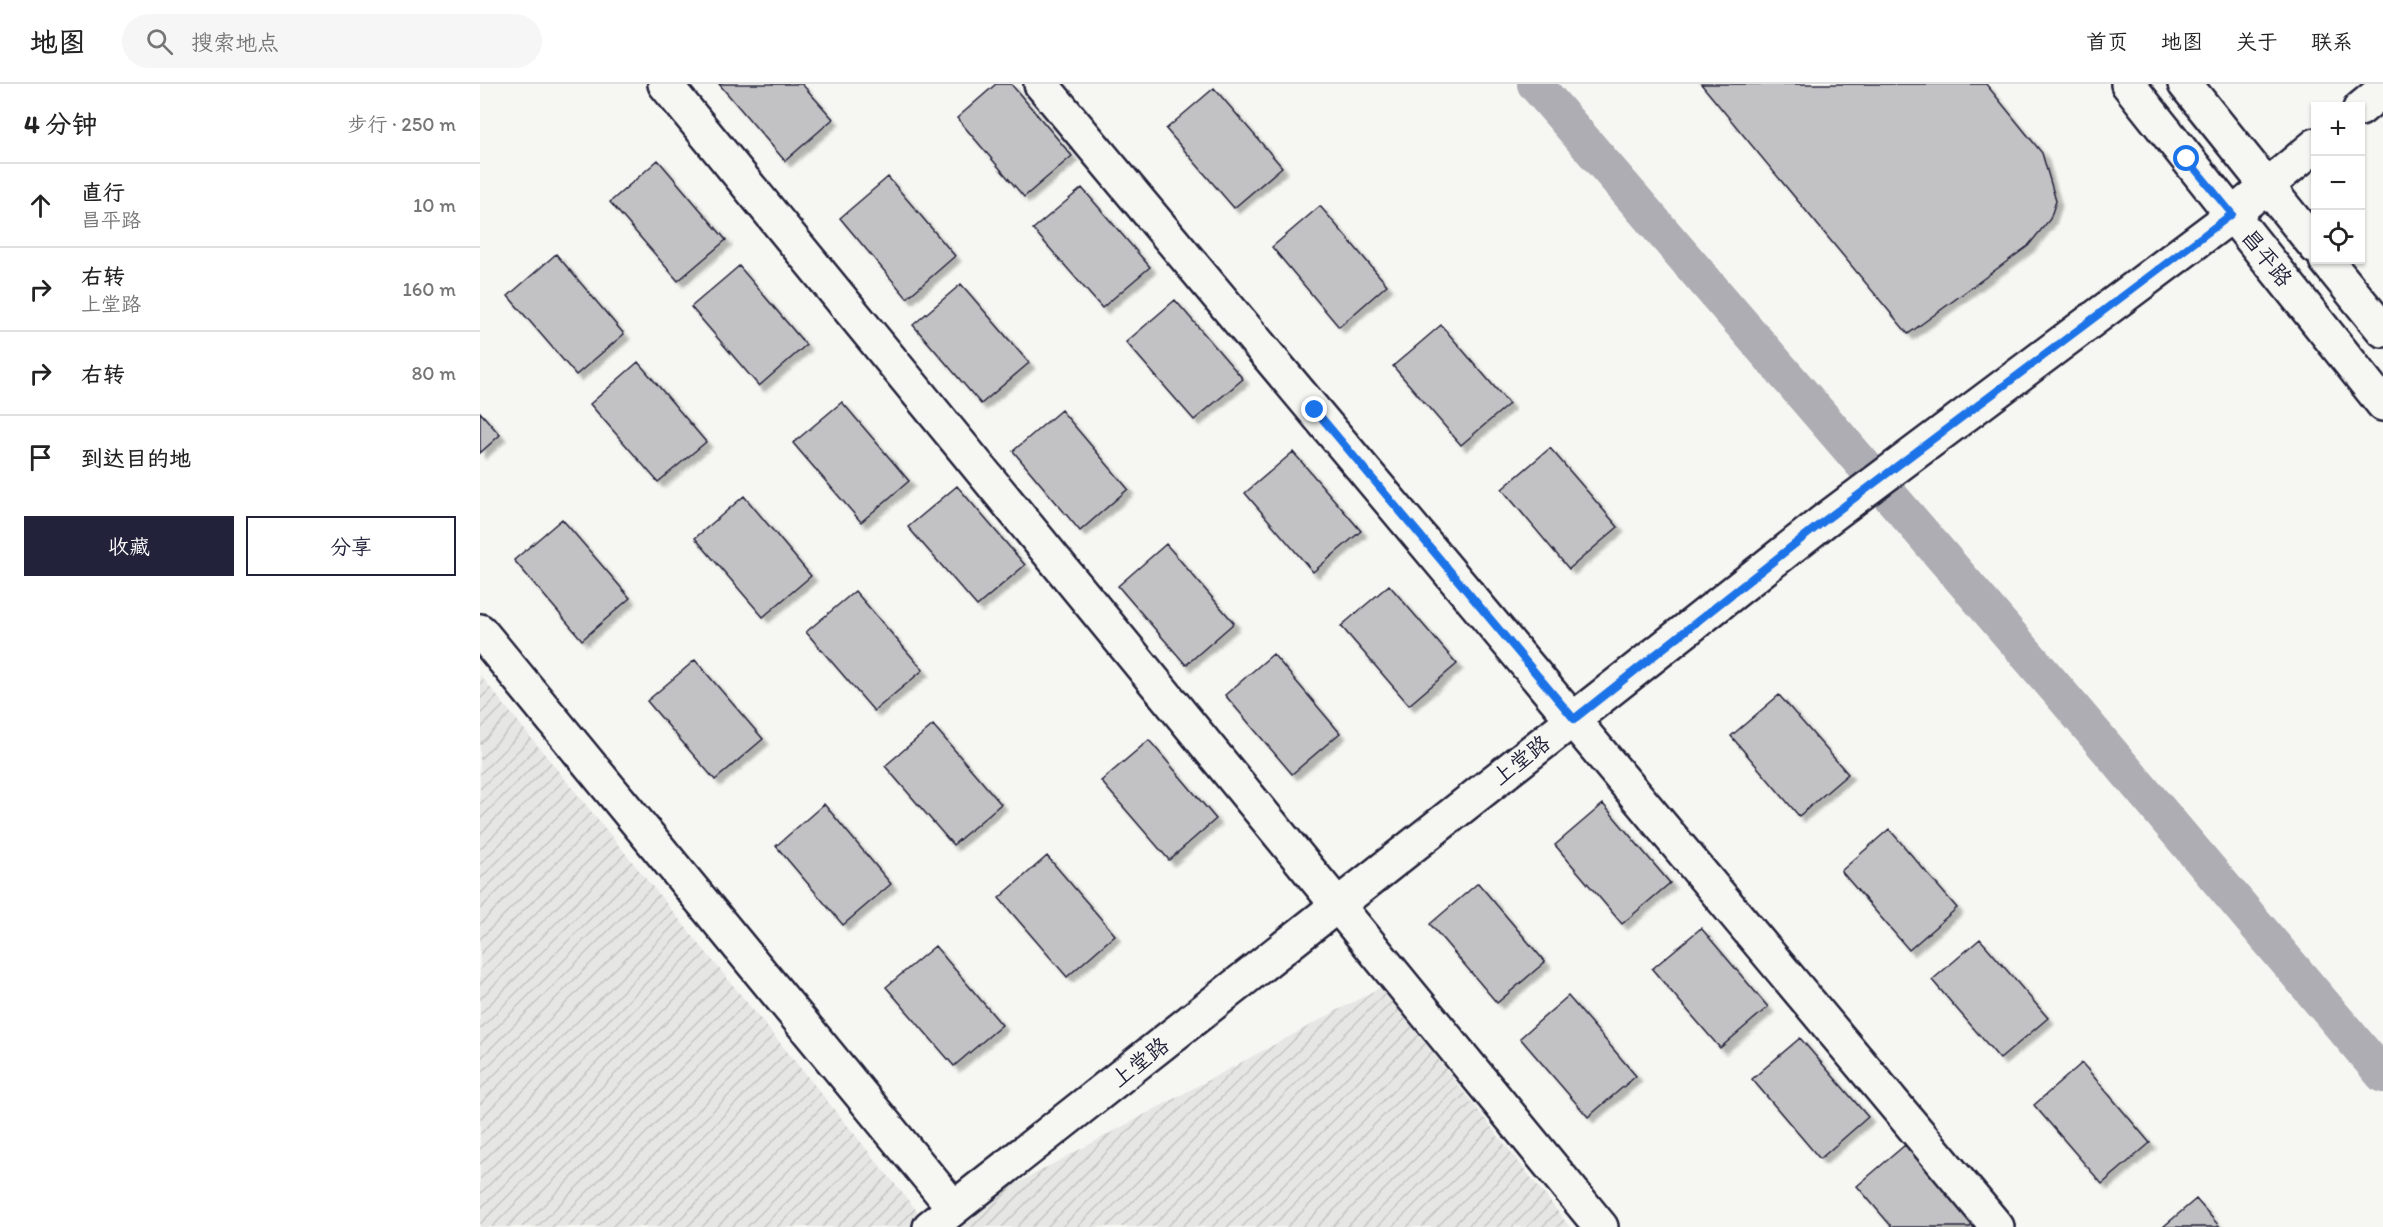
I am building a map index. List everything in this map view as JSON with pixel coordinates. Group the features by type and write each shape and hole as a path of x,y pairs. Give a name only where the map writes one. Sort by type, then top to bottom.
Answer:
{"street":[{"path":"665,84 1339,904 1601,1227"},
{"path":"1041,84 1997,1227"},
{"name":"昌平路","path":"2128,84 2383,404"},
{"name":"昌平路","path":"2185,84 2311,241"},
{"path":"2365,106 2383,90"},
{"name":"上堂路","path":"942,1217 1824,521 2232,214 2311,149"},
{"name":"昌平路","path":"2329,264 2383,330"},
{"path":"480,631 942,1217"}],"shaded area":[{"path":"480,675 930,1227 480,1227"},
{"path":"1381,987 1570,1227 936,1227"}],"building":[{"path":"719,84 802,84 833,119 785,161"},
{"path":"996,84 1011,84 1072,156 1024,197 957,118"},
{"path":"1701,84 1986,84 2042,153 2056,201 2050,219 2028,246 1908,334"},
{"path":"1214,88 1282,167 1234,208 1166,129"},
{"path":"658,160 726,240 678,281 610,202"},
{"path":"888,177 955,256 907,298 840,218"},
{"path":"1082,188 1150,267 1102,308 1033,229"},
{"path":"1320,206 1387,285 1339,327 1272,247"},
{"path":"556,254 624,334 576,375 508,296"},
{"path":"739,266 806,345 759,386 691,307"},
{"path":"961,284 1029,363 981,404 913,325"},
{"path":"1175,300 1243,379 1194,420 1126,342"},
{"path":"1441,325 1509,404 1461,445 1393,366"},
{"path":"638,362 706,442 658,482 590,404"},
{"path":"842,402 909,481 861,522 793,443"},
{"path":"1061,410 1128,489 1080,531 1013,451"},
{"path":"480,412 500,435 480,453"},
{"path":"1550,448 1618,527 1569,569 1502,489"},
{"path":"1293,452 1361,531 1313,572 1245,493"},
{"path":"957,486 1025,565 977,606 908,527"},
{"path":"744,496 811,576 763,617 695,538"},
{"path":"562,519 630,598 582,640 514,560"},
{"path":"1166,544 1234,623 1186,665 1118,586"},
{"path":"1389,585 1457,664 1409,705 1341,626"},
{"path":"855,591 923,670 874,711 806,632"},
{"path":"1273,654 1340,733 1292,774 1225,695"},
{"path":"695,660 763,739 715,780 647,701"},
{"path":"1779,695 1848,774 1799,816 1731,736"},
{"path":"933,725 1001,804 953,845 885,766"},
{"path":"1149,740 1216,819 1169,860 1101,781"},
{"path":"824,804 891,884 843,925 776,846"},
{"path":"1603,804 1670,883 1622,924 1555,845"},
{"path":"1889,829 1957,908 1909,950 1841,871"},
{"path":"1047,856 1115,935 1067,977 999,898"},
{"path":"1478,883 1545,962 1497,1003 1430,924"},
{"path":"1701,928 1768,1007 1720,1048 1652,969"},
{"path":"1980,939 2048,1018 2000,1059 1932,980"},
{"path":"935,946 1002,1025 954,1066 886,987"},
{"path":"1568,996 1636,1076 1588,1117 1520,1038"},
{"path":"1800,1038 1868,1117 1820,1159 1752,1079"},
{"path":"2082,1063 2150,1143 2102,1184 2034,1105"},
{"path":"1905,1145 1973,1224 1970,1227 1892,1227 1857,1186"},
{"path":"2196,1199 2220,1227 2163,1227"}],"waterway":[{"path":"1535,84 2067,701 2383,1075"}],"route":[{"path":"1315,410 1574,719 1936,435 2232,214 2187,159"}]}
